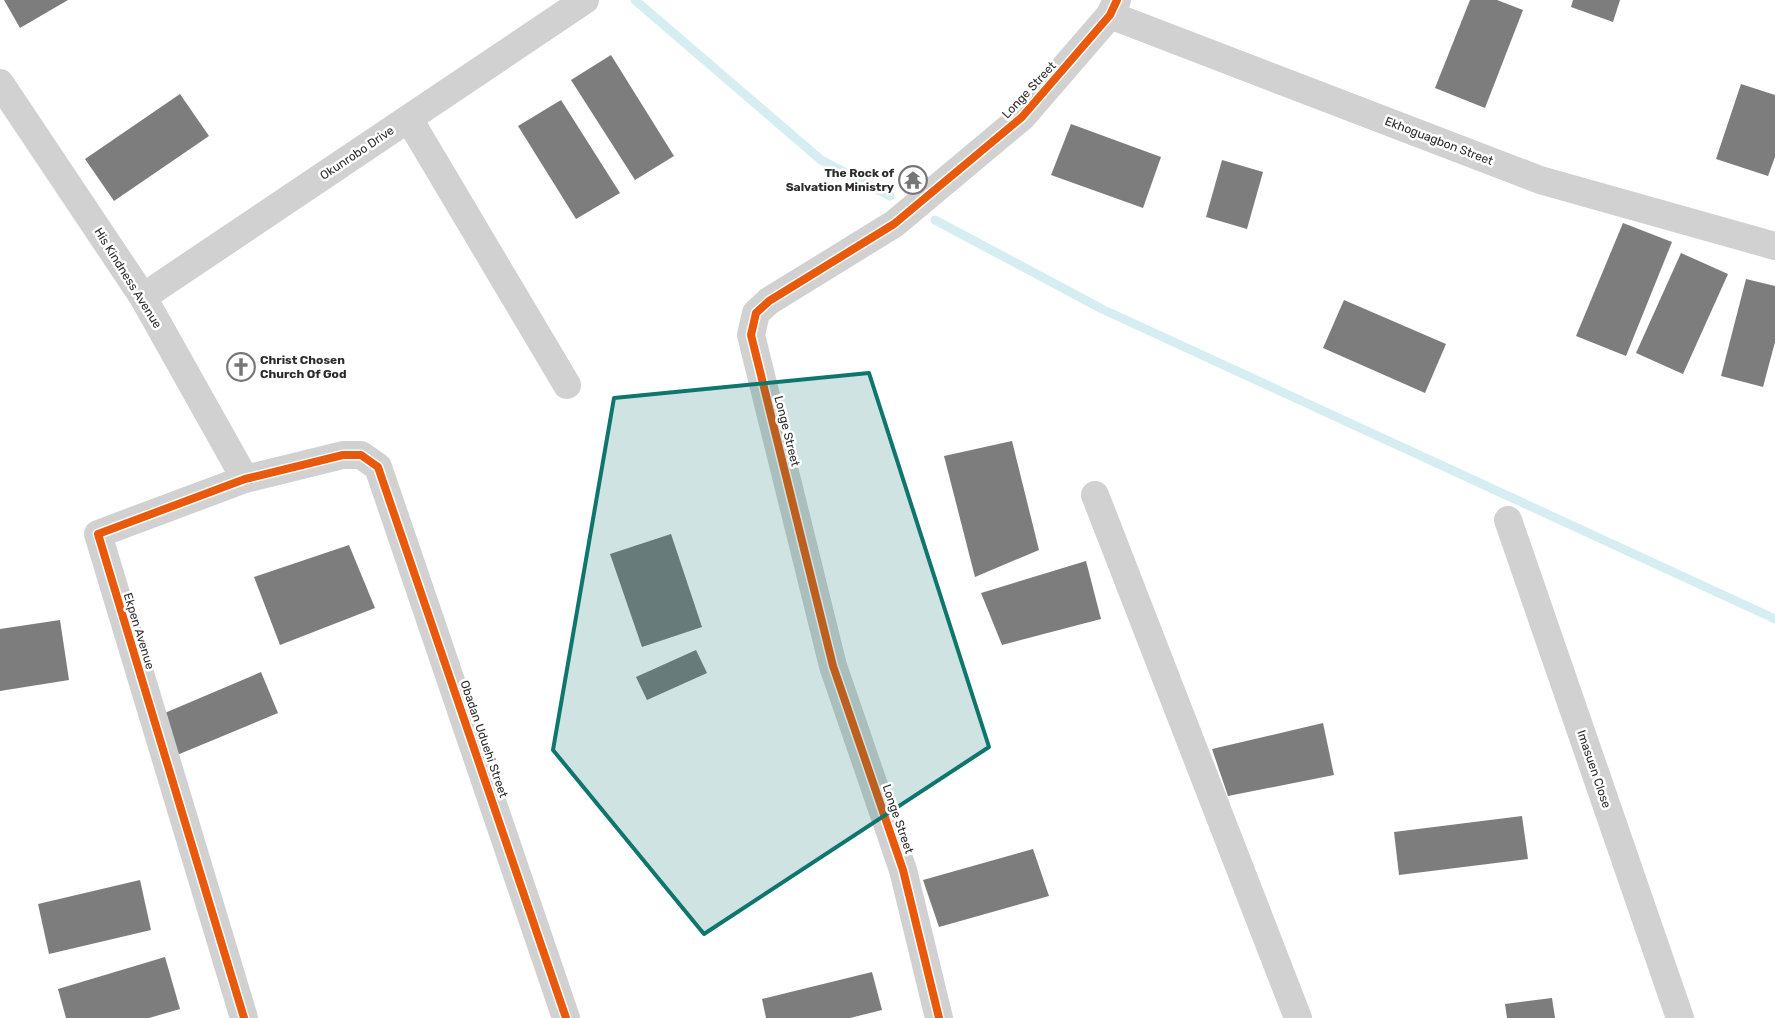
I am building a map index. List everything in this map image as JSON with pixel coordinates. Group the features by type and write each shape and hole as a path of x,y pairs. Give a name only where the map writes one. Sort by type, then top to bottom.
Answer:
{"street":[{"name":"Okunrobo Drive","path":"142,297 578,4"},
{"name":"Ekhoguagbon Street","path":"1113,8 1540,180 1775,246"},
{"name":"Longe Street","path":"938,1018 903,870 833,666 751,335 756,314 769,301 894,224 1022,117 1113,8"},
{"name":"His Kindness Avenue","path":"0,83 142,297 245,479"},
{"path":"409,119 566,385"},
{"name":"Ekpen Avenue","path":"244,1018 98,534 245,479 343,455 361,455 378,467"},
{"name":"Obadan Uduehi Street","path":"378,467 566,1018"},
{"path":"1094,495 1298,1018"},
{"name":"Imasuen Close","path":"1508,520 1680,1018"}],"highlighted area":[{"path":"869,373 989,747 704,934 553,750 614,398"}],"building":[{"path":"4,0 68,0 20,28"},
{"path":"1470,0 1497,0 1523,10 1485,108 1435,88"},
{"path":"1573,0 1620,0 1613,22 1571,7"},
{"path":"611,55 674,156 635,180 571,80"},
{"path":"1741,84 1775,95 1775,157 1768,176 1716,159"},
{"path":"180,94 209,136 114,201 85,159"},
{"path":"561,100 620,193 576,219 518,126"},
{"path":"1071,124 1161,157 1143,208 1051,175"},
{"path":"1222,160 1263,172 1247,229 1206,217"},
{"path":"1623,223 1672,242 1626,356 1576,336"},
{"path":"1681,253 1728,274 1683,374 1636,353"},
{"path":"1746,279 1775,286 1775,342 1763,387 1721,376"},
{"path":"1344,300 1446,344 1425,393 1323,348"},
{"path":"1012,441 1039,550 975,577 944,456"},
{"path":"671,534 702,627 642,647 610,554"},
{"path":"349,545 375,608 280,645 254,577"},
{"path":"1086,561 1101,619 1002,645 981,593"},
{"path":"60,620 69,680 0,691 0,629"},
{"path":"696,650 707,673 647,700 636,677"},
{"path":"261,672 278,713 177,755 160,715"},
{"path":"1323,723 1334,775 1228,796 1212,749"},
{"path":"1522,816 1528,859 1399,875 1394,832"},
{"path":"1033,849 1049,896 939,927 923,880"},
{"path":"140,880 151,930 49,954 38,904"},
{"path":"165,957 180,1009 149,1018 66,1018 58,989"},
{"path":"872,972 882,1010 850,1018 766,1018 762,999"},
{"path":"1552,998 1555,1018 1507,1018 1505,1004"}],"waterway":[{"path":"635,0 821,160 890,196"},
{"path":"935,220 1102,309 1775,619"}],"cycle path":[{"path":"939,1018 903,870 833,666 751,335 756,313 769,301 894,224 1022,117 1110,15 1117,0"},
{"path":"244,1018 98,534 245,479 343,455 361,455 378,467 566,1018"}],"place":[{"name":"The Rock of Salvation Ministry","path":"913,180"},
{"name":"Christ Chosen Church Of God","path":"241,367"}]}
